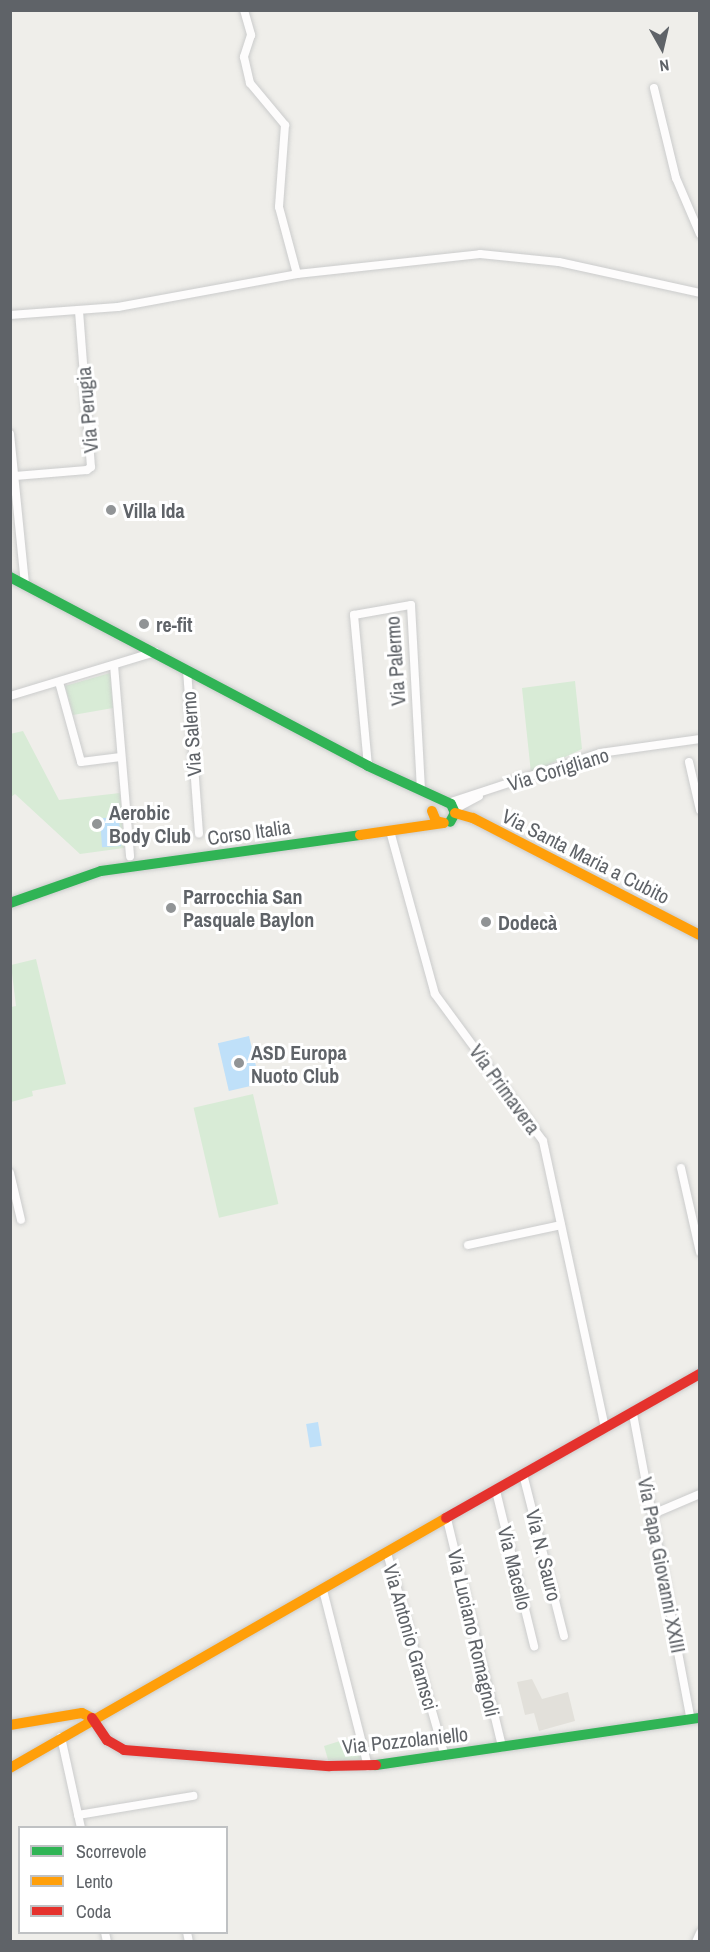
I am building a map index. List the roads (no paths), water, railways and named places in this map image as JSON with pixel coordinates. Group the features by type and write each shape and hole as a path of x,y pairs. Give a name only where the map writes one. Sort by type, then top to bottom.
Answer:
{"main road":[{"path":"10,577 368,766 421,791 449,812"},
{"path":"421,791 434,818 449,812"},
{"path":"432,810 449,812 492,828"},
{"path":"390,831 420,823 432,810"},
{"path":"390,831 449,812"},
{"name":"Via Santa Maria a Cubito","path":"449,812 473,818 699,935"},
{"name":"Corso Italia","path":"10,903 101,871 390,831"},
{"path":"10,1768 92,1718 323,1590 699,1376"},
{"path":"10,1725 82,1713 92,1718"},
{"name":"Via Pozzolaniello","path":"92,1718 111,1744 124,1750 292,1764 368,1766 695,1717"}],"street":[{"path":"244,10 251,35 244,57 247,74 255,92 285,125 279,207 297,274"},
{"path":"654,88 676,178 699,234"},
{"path":"10,315 79,311 297,274 504,254 559,262 699,293"},
{"name":"Via Perugia","path":"15,476 87,470 91,467 79,311"},
{"path":"10,434 25,585"},
{"name":"Via Palermo","path":"368,766 354,615 411,605 421,791"},
{"path":"10,696 154,652"},
{"path":"114,665 130,856"},
{"name":"Via Salerno","path":"187,670 199,834"},
{"path":"59,682 81,762 122,757"},
{"name":"Via Corigliano","path":"449,812 488,790 600,753 699,738"},
{"path":"689,762 699,810"},
{"path":"449,812 470,803 488,790"},
{"path":"470,803 473,818"},
{"name":"Via Primavera","path":"390,831 435,994 543,1141 605,1428"},
{"path":"681,1168 699,1252"},
{"path":"10,1173 21,1220"},
{"path":"468,1245 561,1225"},
{"name":"Via Papa Giovanni XXIII","path":"633,1414 695,1717"},
{"name":"Via N. Sauro","path":"524,1474 564,1636"},
{"name":"Via Macello","path":"496,1491 534,1646"},
{"path":"653,1514 699,1494"},
{"name":"Via Luciano Romagnoli","path":"447,1519 502,1747"},
{"name":"Via Antonio Gramsci","path":"387,1552 445,1756"},
{"path":"323,1590 368,1766"},
{"path":"61,1737 81,1826"},
{"path":"78,1815 193,1796"},
{"path":"696,1941 699,1933"}],"water":[{"path":"119,817 121,846 102,847 100,818"},
{"name":"ASD Europa Nuoto Club","path":"249,1036 260,1084 229,1091 218,1043"},
{"path":"318,1422 322,1446 310,1448 306,1424"}],"place":[{"name":"Villa Ida","path":"111,510"},
{"name":"re-fit","path":"144,624"},
{"name":"Aerobic Body Club","path":"97,824"},
{"name":"Parrocchia San Pasquale Baylon","path":"171,908"},
{"name":"Dodecà","path":"486,922"},
{"name":"ASD Europa Nuoto Club","path":"239,1063"}]}
